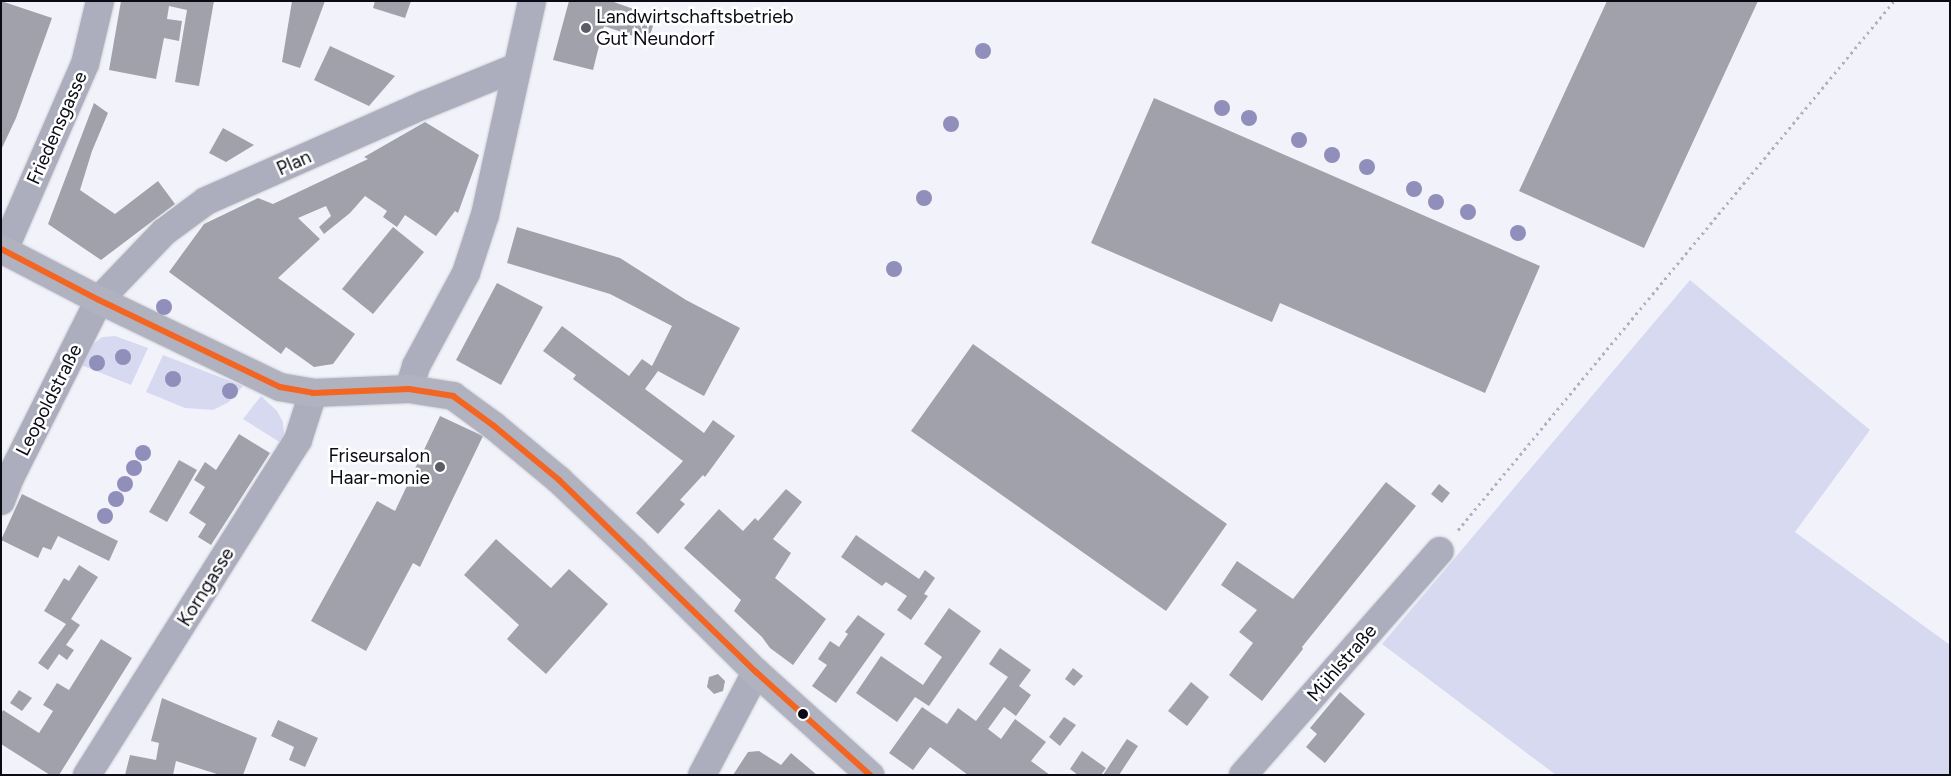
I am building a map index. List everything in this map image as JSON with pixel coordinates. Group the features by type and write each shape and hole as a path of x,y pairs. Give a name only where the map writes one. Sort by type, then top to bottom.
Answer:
{"main road":[{"path":"3,250 100,300 280,387 313,393 409,388 453,396 494,426 559,480 634,551 756,672 870,775"}],"street":[{"name":"Friedensgasse","path":"3,250 85,64 100,1"},
{"path":"409,388 416,366 466,273 485,214 532,1"},
{"name":"Plan","path":"100,300 164,232 206,201 424,105 517,67"},
{"name":"Leopoldstraße","path":"1,501 10,478 100,300"},
{"name":"Korngasse","path":"87,775 298,440 313,393"},
{"name":"Mühlstraße","path":"1243,775 1440,551"},
{"path":"702,775 756,672"}],"path":[{"path":"1440,551 1894,1"}],"shaded area":[{"path":"1690,280 1870,430 1795,532 1950,645 1950,775 1556,775 1382,644"},
{"path":"115,336 148,348 131,385 81,365 91,346 102,337"},
{"path":"163,355 243,386 229,402 213,410 185,408 146,392"},
{"path":"261,396 277,411 283,422 284,435 281,443 243,419"}],"building":[{"path":"1,1 52,18 16,118 1,150"},
{"path":"121,1 214,1 199,86 175,82 187,10 169,6 167,19 182,21 179,41 164,38 156,79 109,70"},
{"path":"292,1 325,1 300,68 282,62"},
{"path":"375,1 411,1 405,18 373,8"},
{"path":"569,1 611,1 656,17 648,41 604,26 593,70 553,60"},
{"path":"1607,1 1758,1 1644,248 1519,191"},
{"path":"330,46 395,76 369,106 314,80"},
{"path":"1154,98 1540,266 1485,393 1280,303 1272,322 1091,243"},
{"path":"94,103 108,113 92,151 80,190 115,214 158,181 175,204 101,260 48,224"},
{"path":"425,122 479,155 458,213 455,211 436,236 405,215 397,227 383,217 387,211 365,196 350,213 324,234 319,227 331,216 326,206 298,218 320,239 278,278 355,334 333,364 314,367 286,347 281,354 169,272 204,224 258,198 273,204 368,159 364,157"},
{"path":"223,128 254,145 226,162 209,153"},
{"path":"393,227 424,252 373,314 342,289"},
{"path":"517,227 620,258 686,300 740,328 704,396 658,371 645,389 704,433 713,420 735,436 705,477 703,475 680,500 685,504 658,534 636,513 683,461 573,379 576,375 543,351 562,326 629,376 642,359 652,366 672,326 610,294 507,263"},
{"path":"497,283 543,307 501,385 456,360"},
{"path":"973,344 1227,524 1166,611 911,431"},
{"path":"440,416 483,436 420,567 413,563 366,651 311,621 377,501 395,511"},
{"path":"239,434 270,453 211,545 198,537 206,524 189,513 205,487 194,480 205,462 216,470"},
{"path":"179,460 197,470 167,522 149,512"},
{"path":"1386,482 1416,506 1302,647 1303,649 1262,701 1229,675 1253,643 1239,632 1257,610 1221,585 1237,561 1293,599"},
{"path":"1439,484 1450,493 1442,503 1431,494"},
{"path":"786,489 802,502 773,539 791,553 775,578 826,619 793,665 770,648 762,637 734,611 741,600 684,548 719,509 743,531 755,518 758,521"},
{"path":"22,494 118,541 109,561 58,536 51,550 43,547 38,558 1,540"},
{"path":"856,535 919,579 925,570 935,578 924,594 928,596 911,620 897,610 907,596 886,582 882,586 841,557"},
{"path":"496,539 551,588 569,569 608,604 546,674 507,639 519,625 464,575"},
{"path":"79,565 98,577 71,619 80,625 66,645 74,650 67,660 59,654 48,670 38,663 66,624 44,611 64,578 69,581"},
{"path":"949,608 981,631 929,706 915,697 897,722 856,693 881,656 923,685 942,657 924,644"},
{"path":"858,615 885,634 836,703 812,686 827,665 818,659 830,641 839,647 848,634 845,632"},
{"path":"101,639 132,658 59,775 50,775 1,744 1,714 3,710 39,733 53,711 43,705 57,683 69,690"},
{"path":"1000,648 1031,670 1019,686 1031,695 1016,716 1004,707 988,729 1001,739 1015,719 1046,742 1031,761 1050,775 968,775 930,747 913,770 889,753 922,707 947,724 958,708 976,721 1008,677 989,664"},
{"path":"1073,668 1083,676 1074,686 1065,679"},
{"path":"718,674 725,681 723,691 714,694 707,687 709,677"},
{"path":"1191,682 1209,697 1187,726 1168,711"},
{"path":"19,690 32,698 22,711 10,703"},
{"path":"1340,692 1365,714 1325,763 1306,747 1317,734 1310,728"},
{"path":"162,698 257,738 243,775 220,775 176,761 173,775 125,775 130,755 156,760 159,743 151,741"},
{"path":"1064,717 1076,725 1060,746 1049,737"},
{"path":"278,720 318,738 305,767 289,760 294,747 271,736"},
{"path":"1127,739 1138,746 1119,775 1103,775"},
{"path":"759,751 781,765 791,753 817,775 733,775 748,752"},
{"path":"1082,751 1106,768 1101,775 1078,775 1070,769"}],"transit line":[{"path":"1,249 99,300 280,387 313,393 409,389 453,396 494,426 559,480 756,672 870,775"}],"place":[{"name":"Landwirtschaftsbetrieb Gut Neundorf","path":"586,28"},
{"name":"Friseursalon Haar-monie","path":"440,467"}]}
